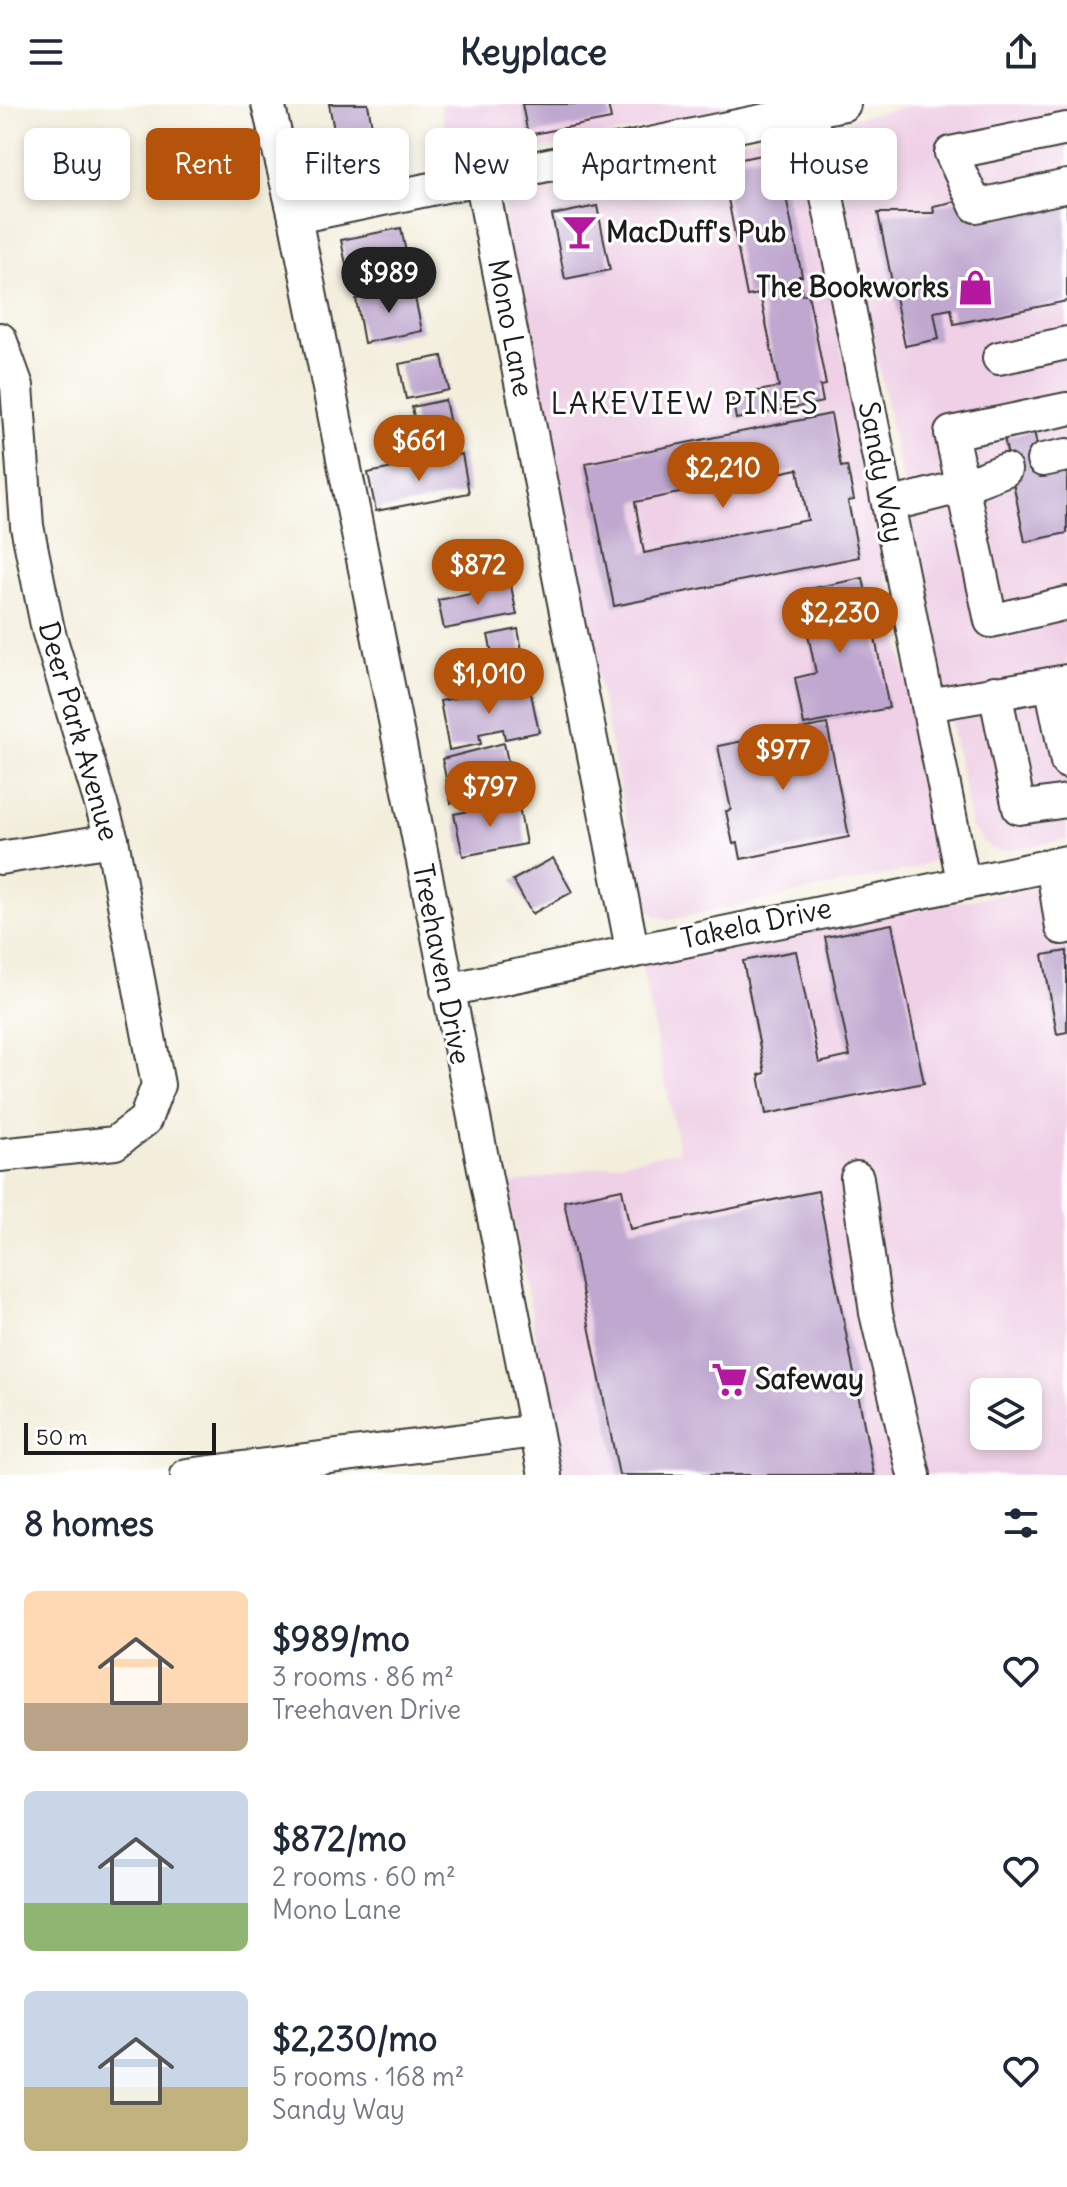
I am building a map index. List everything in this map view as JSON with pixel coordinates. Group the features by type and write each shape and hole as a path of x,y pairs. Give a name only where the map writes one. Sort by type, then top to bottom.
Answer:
{"street":[{"name":"Treehaven Drive","path":"268,104 295,217 545,1475"},
{"path":"537,167 844,104"},
{"name":"Sandy Way","path":"810,111 963,881"},
{"path":"1067,129 951,153 976,206 1067,186"},
{"path":"295,217 425,190"},
{"name":"Mono Lane","path":"485,200 632,949"},
{"name":"Deer Park Avenue","path":"0,339 17,386 27,526 48,630 112,840 158,1085 145,1120 115,1143 0,1155"},
{"path":"999,358 1067,343"},
{"path":"1067,409 951,433 960,487 991,621 1067,603"},
{"path":"889,505 960,487 1005,470"},
{"path":"928,705 1059,682 1067,762"},
{"path":"995,692 1019,808 1067,801"},
{"path":"0,858 112,840"},
{"path":"1060,863 1062,928 1067,927"},
{"name":"Takela Drive","path":"447,990 632,949 1060,863"},
{"path":"857,1178 876,1313 914,1475"},
{"path":"187,1475 536,1431"}],"shaded area":[{"path":"440,104 762,104 644,128 553,128 553,146 537,150 537,128 445,128"},
{"path":"920,104 1067,104 1067,840 1004,851 991,849 972,828 845,200 897,200 897,128 839,128 854,118"},
{"path":"761,136 761,200 812,200 940,846 937,858 914,869 670,920 656,916 646,905 640,889 505,220 506,202 537,200 537,183 553,180 553,200 745,200 745,140"},
{"path":"1067,882 1067,1475 562,1475 507,1185 679,1151 641,962"}],"building":[{"path":"329,104 368,104 372,128 334,128"},
{"path":"522,104 608,104 611,119 537,133 537,128 527,128"},
{"path":"761,155 761,200 787,200 802,276 799,276 802,295 808,293 826,385 820,386 823,402 736,419 732,396 779,387 760,294 747,296 728,200 745,200 745,158"},
{"path":"1067,197 1067,301 954,324 951,309 934,312 939,339 905,346 878,213 934,213 933,206 963,200"},
{"path":"597,206 610,270 565,279 552,215"},
{"path":"401,228 410,272 350,284 341,240"},
{"path":"413,288 422,331 364,343 356,299"},
{"path":"442,356 449,390 406,399 399,364"},
{"path":"445,400 455,448 421,454 412,407"},
{"path":"831,414 841,467 847,466 854,500 848,501 859,557 614,606 586,463","holes":["798,469 808,520 644,553 635,502"]},
{"path":"1034,431 1041,464 1067,459 1067,533 1025,542 1004,437"},
{"path":"462,454 469,493 376,511 368,473"},
{"path":"863,578 889,708 804,725 795,678 816,673 799,591"},
{"path":"488,584 489,590 511,586 517,615 444,629 438,600 471,594 470,587"},
{"path":"518,629 527,677 457,691 452,661 492,653 488,635"},
{"path":"529,684 539,732 505,739 503,729 479,734 481,744 449,750 440,701"},
{"path":"827,724 849,837 741,859 738,843 733,844 726,811 731,810 718,746"},
{"path":"504,743 514,790 451,803 442,759"},
{"path":"518,801 526,844 463,856 454,814"},
{"path":"553,858 572,892 532,914 513,880"},
{"path":"892,924 924,1083 766,1114 759,1075 765,1073 743,961 796,951 819,1063 850,1056 825,937"},
{"path":"1067,951 1067,1032 1057,1034 1043,955"},
{"path":"622,1189 630,1229 818,1191 874,1475 619,1475 564,1201"}],"place":[{"name":"MacDuff's Pub","path":"580,232"},
{"name":"The Bookworks","path":"975,287"},
{"name":"Safeway","path":"729,1379"}],"district":[{"name":"LAKEVIEW PINES","path":"685,404"}]}
